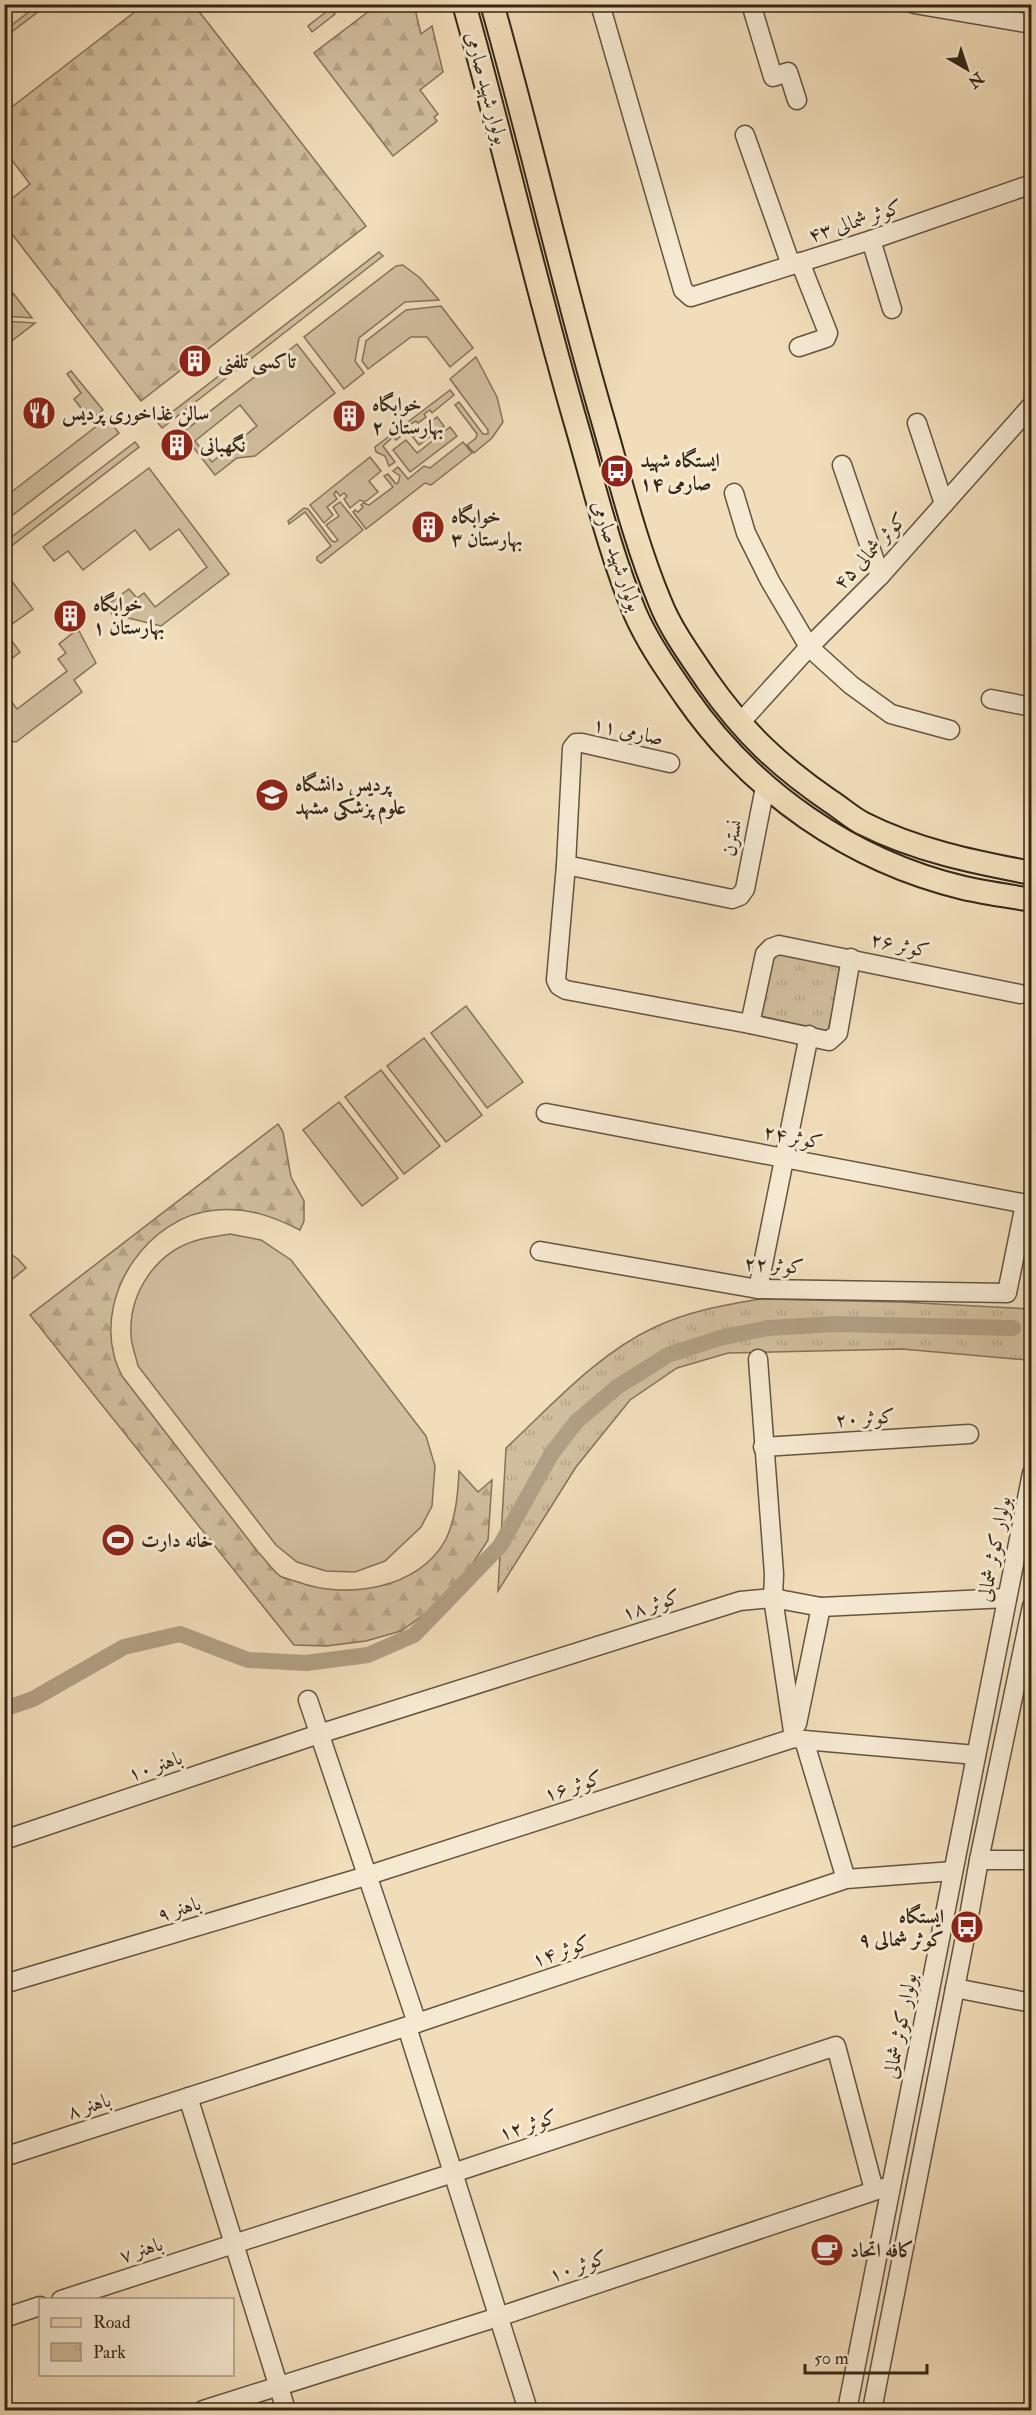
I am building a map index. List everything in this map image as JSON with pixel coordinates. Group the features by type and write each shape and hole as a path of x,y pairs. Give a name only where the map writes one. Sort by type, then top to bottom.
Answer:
{"main road":[{"name":"بولوار شهید صارمی","path":"464,4 490,94 563,379 614,555 636,615 667,670 710,732 765,787 790,806 850,844 905,870 963,888 1032,900"},
{"name":"بولوار شهید صارمی","path":"492,4 516,87 588,371 637,540 661,604 690,656 739,724 761,748 796,777 861,822 914,845 958,858 1032,873"},
{"path":"563,379 588,371"}],"street":[{"name":"کوثر شمالی ۴۳","path":"600,4 683,290 691,297 871,240 1032,184"},
{"path":"751,4 773,77 789,72 797,100"},
{"path":"914,4 1032,24"},
{"path":"745,135 796,263 828,333 826,338 799,347"},
{"path":"871,240 892,309"},
{"name":"کوثر شمالی ۴۵","path":"739,724 809,647 880,576 1032,405"},
{"path":"917,423 944,504"},
{"path":"842,465 880,576"},
{"path":"734,493 746,532 770,581 809,647 851,685 891,714 950,730"},
{"path":"991,699 1032,707"},
{"name":"صارمی ۱۱","path":"567,865 572,748 576,743 670,763"},
{"name":"نسترن","path":"567,865 732,899 740,896 745,888 765,787"},
{"path":"567,865 556,980 559,986 566,990 809,1035 829,1041 838,1033 851,958"},
{"name":"کوثر ۲۶","path":"750,1024 765,954 771,948 779,945 1020,994"},
{"path":"758,1289 809,1035"},
{"name":"کوثر ۲۴","path":"546,1113 1028,1205"},
{"name":"کوثر ۲۲","path":"540,1251 758,1289 1007,1293 1028,1205"},
{"path":"758,1359 774,1574 773,1598 799,1739 846,1879"},
{"name":"کوثر ۲۰","path":"764,1447 969,1434"},
{"name":"بولوار کوثر شمالی","path":"847,2410 882,2188 907,2104 1032,1473"},
{"name":"کوثر ۱۸","path":"320,1734 740,1601 773,1598 821,1607 1007,1598"},
{"path":"872,2410 979,1860 1032,1606"},
{"path":"799,1739 821,1607"},
{"path":"308,1700 366,1876 412,2025 453,2173 528,2410"},
{"name":"باهنر ۱۰","path":"4,1840 320,1734"},
{"name":"کوثر ۱۶","path":"366,1876 799,1739 976,1755"},
{"path":"979,1860 1032,1860"},
{"name":"کوثر ۱۴","path":"188,2097 412,2025 846,1879 953,1871"},
{"name":"باهنر ۹","path":"4,1984 366,1876"},
{"path":"955,1988 1032,2003"},
{"path":"923,2024 930,2030 947,2031"},
{"name":"کوثر ۱۲","path":"234,2243 836,2046 882,2188"},
{"path":"188,2097 286,2410"},
{"name":"باهنر ۸","path":"4,2157 188,2097"},
{"path":"907,2104 916,2100 926,2101 932,2106"},
{"name":"کوثر ۱۰","path":"203,2410 498,2317 882,2188"},
{"name":"باهنر ۷","path":"68,2298 234,2243"},
{"path":"4,2318 39,2306"}],"green space":[{"path":"145,4 194,5 366,226 141,401 5,225 5,204 30,184 5,151 4,113"},
{"path":"38,5 47,5 5,37 5,30"},
{"path":"377,5 404,5 408,8 414,5 421,34 432,26 443,72 420,90 438,114 434,117 437,121 393,156 314,53"},
{"path":"331,8 335,14 312,32 308,26"},
{"path":"379,252 383,256 162,428 158,423"},
{"path":"403,265 420,278 439,300 405,302 359,338 355,361 364,373 344,389 304,337 396,266"},
{"path":"13,293 32,318 5,316"},
{"path":"441,306 473,348 450,367 427,337 411,337 368,369 362,361 366,341 406,310"},
{"path":"5,321 35,323 5,346"},
{"path":"297,344 335,393 255,456 237,458 215,475 182,433","holes":["240,405 257,426 212,462 195,441"]},
{"path":"476,357 497,397 503,422 492,438 474,453 467,445 476,438 477,434 455,405 459,402 483,434 488,434 488,430 450,379"},
{"path":"71,371 103,410 90,420 74,399 81,393 67,374"},
{"path":"450,390 454,395 432,413 430,410 424,414 426,417 418,423 416,421 409,425 411,428 396,440 393,437 383,446 395,462 389,466 385,456 376,452 375,447"},
{"path":"437,417 444,426 419,445 412,436"},
{"path":"107,418 119,433 5,521 5,497"},
{"path":"450,427 457,436 410,472 393,450 406,440 417,453"},
{"path":"135,442 139,447 5,551 5,542"},
{"path":"463,442 472,453 431,485 425,483 366,529 353,512 355,510 358,512 363,507 361,505 363,503 369,505 393,487 384,476 388,474 396,484 398,483 400,476 393,471 398,467 408,479 424,466 430,468"},
{"path":"370,457 381,471 369,481 378,492 365,502 360,500 350,508 344,499 347,496 344,493 340,496 336,491 334,494 337,499 327,507 333,515 324,523 310,505"},
{"path":"149,468 229,574 161,626 112,614 106,606 129,589 137,598 144,593 155,607 207,567 179,529 150,550 135,530 83,570 68,551 54,561 43,547"},
{"path":"340,502 363,530 321,563 317,557 331,546 305,512 289,524 288,521 304,508 308,509 335,542 338,540 326,525 339,516 333,507"},
{"path":"7,575 33,609 5,629 4,577"},
{"path":"78,629 96,663 74,680 82,692 16,742 5,740 5,693 17,709 67,671 58,659 66,653 59,644"},
{"path":"5,632 20,652 5,664"},
{"path":"774,951 842,966 828,1031 760,1016"},
{"path":"466,1006 523,1082 487,1108 431,1033"},
{"path":"424,1038 482,1115 446,1142 387,1066"},
{"path":"381,1070 440,1146 404,1174 345,1097"},
{"path":"339,1102 398,1178 362,1206 303,1130"},
{"path":"278,1124 283,1132 291,1177 304,1201 304,1221 300,1230 249,1211 227,1209 192,1215 170,1226 150,1241 134,1260 121,1282 113,1306 111,1331 114,1355 122,1376 258,1552 274,1571 284,1578 338,1590 380,1586 400,1579 419,1569 434,1556 446,1539 454,1514 459,1471 478,1492 492,1480 488,1540 468,1571 429,1611 401,1631 366,1641 326,1646 294,1645 30,1315"},
{"path":"230,1234 261,1240 291,1260 426,1436 435,1466 432,1506 421,1527 385,1561 355,1572 326,1571 297,1562 276,1545 138,1366 131,1338 132,1318 135,1303 148,1275 170,1253 183,1245"},
{"path":"5,1250 26,1268 5,1285"},
{"path":"760,1299 900,1302 1031,1309 1031,1335 1027,1360 902,1349 728,1353 677,1368 630,1400 576,1467 498,1591 506,1448 594,1366 634,1338 680,1317 720,1306"}],"waterway":[{"path":"4,1709 33,1699 124,1647 180,1634 248,1660 306,1663 368,1655 414,1635 500,1546 552,1453 576,1422 617,1387 668,1355 720,1338 768,1328 835,1324 1013,1328"}],"place":[{"name":"تاکسی تلفنی","path":"195,361"},
{"name":"سالن غذاخوری پردیس","path":"39,413"},
{"name":"خوابگاه بهارستان ۲","path":"349,416"},
{"name":"نگهبانی","path":"177,445"},
{"name":"ایستگاه شهید صارمی ۱۴","path":"617,471"},
{"name":"خوابگاه بهارستان ۳","path":"428,527"},
{"name":"خوابگاه بهارستان ١","path":"70,616"},
{"name":"پردیس دانشگاه علوم پزشکی مشهد","path":"272,795"},
{"name":"خانه دارت","path":"118,1540"},
{"name":"ایستگاه کوثر شمالی ۹","path":"967,1927"},
{"name":"کافه اتحاد","path":"827,2250"}]}
